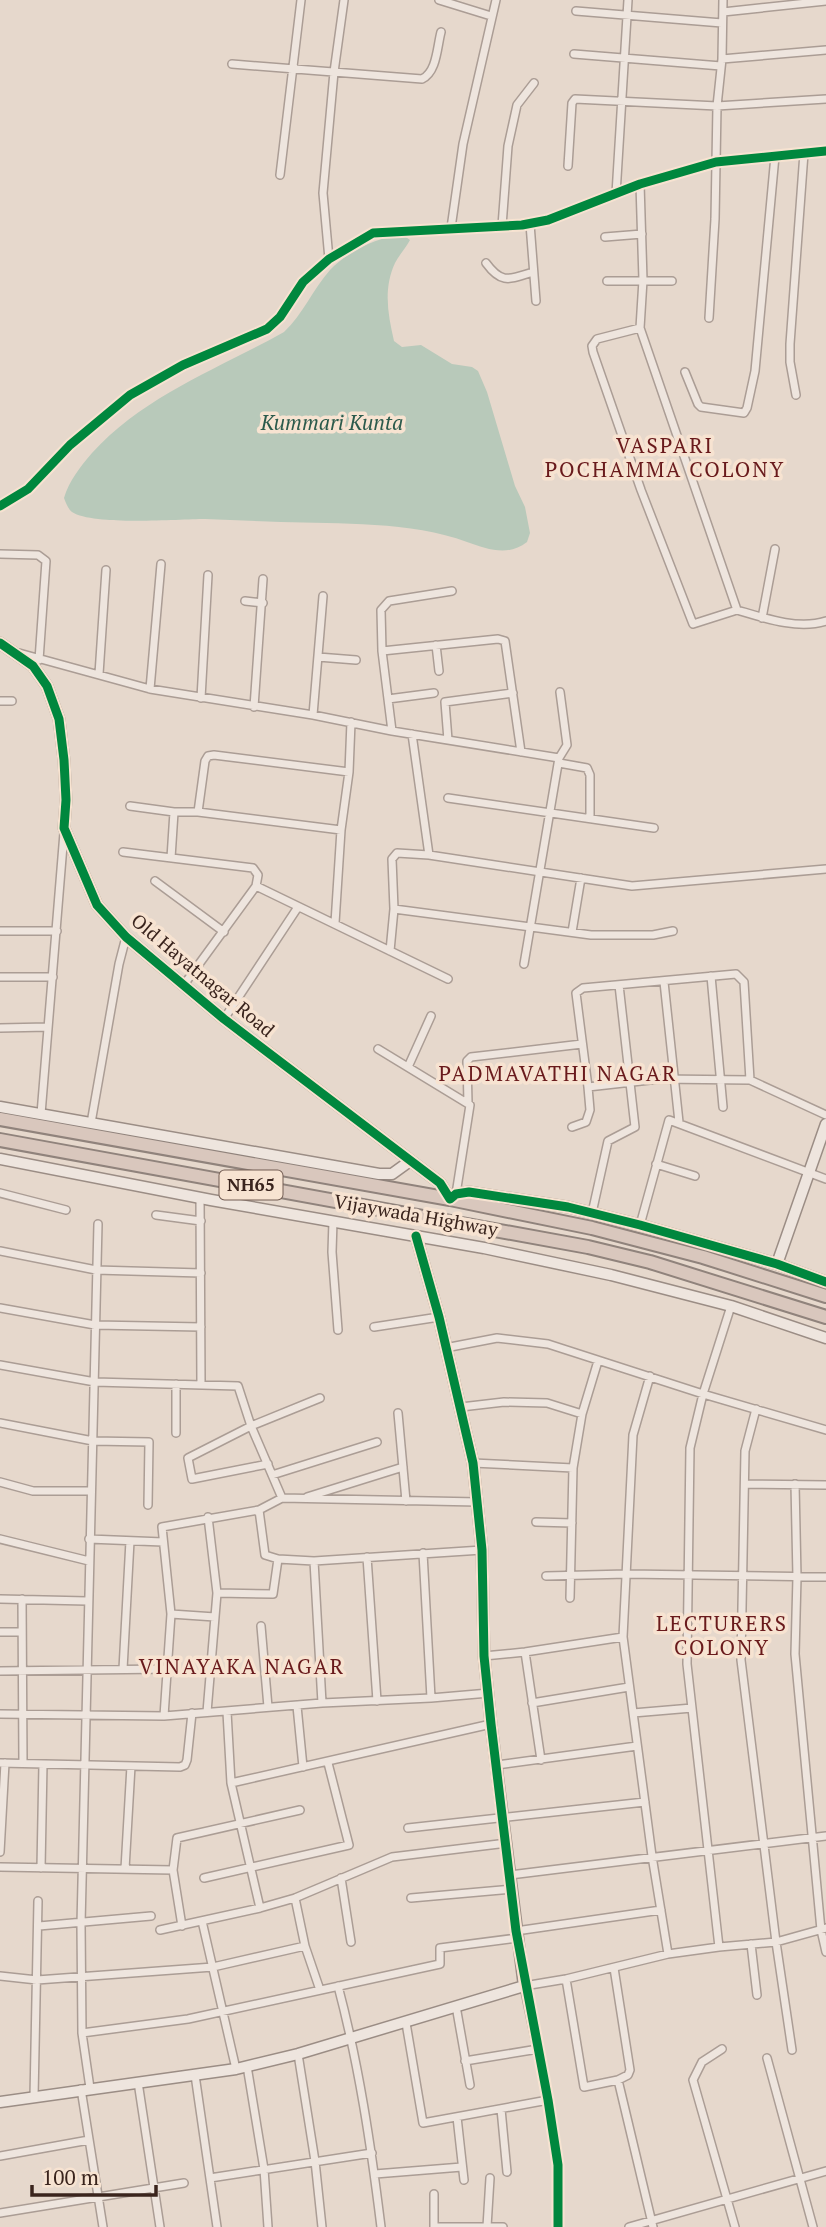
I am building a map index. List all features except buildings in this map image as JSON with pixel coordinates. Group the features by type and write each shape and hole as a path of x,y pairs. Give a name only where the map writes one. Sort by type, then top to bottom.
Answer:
{"highway":[{"name":"Vijaywada Highway","path":"0,1119 187,1147 453,1197 703,1256 826,1296"},
{"name":"Vijaywada Highway","path":"0,1140 583,1246 650,1262 826,1317"}],"street":[{"path":"280,175 301,0"},
{"path":"329,259 323,193 334,72 344,0"},
{"path":"439,0 450,1 491,16"},
{"path":"451,228 463,144 496,0"},
{"path":"616,194 628,0"},
{"path":"709,318 723,0"},
{"path":"723,12 826,1"},
{"path":"576,11 722,23"},
{"path":"232,64 422,79 429,76 433,69 441,32"},
{"path":"574,54 722,62 826,50"},
{"path":"502,226 508,146 517,105 534,83"},
{"path":"568,166 573,101 717,106 826,99"},
{"path":"0,506 28,489 69,445 130,395 183,365 267,329 280,317 303,282 329,259 373,233 530,224 548,220 640,184 716,162 826,151"},
{"path":"796,395 790,345 804,153"},
{"path":"685,372 701,407 744,413 754,371 775,156"},
{"path":"640,184 643,280 639,328 737,610"},
{"path":"530,224 536,301"},
{"path":"605,237 642,234"},
{"path":"485,263 498,277 506,279 533,272"},
{"path":"607,281 672,281"},
{"path":"639,328 597,338 592,346 593,352 641,490 694,624 737,610 762,618 807,625 826,621"},
{"path":"762,618 775,550"},
{"path":"0,554 38,555 46,561 39,660"},
{"path":"150,689 160,564"},
{"path":"99,674 106,570"},
{"path":"201,698 208,575"},
{"path":"254,707 263,579"},
{"path":"392,731 382,651 381,610 389,601 452,591"},
{"path":"313,715 323,596"},
{"path":"245,601 263,603"},
{"path":"382,651 503,639 521,752"},
{"name":"Old Hayatnagar Road","path":"0,643 33,666 47,685 59,719 66,800 64,828 97,905 126,937 183,986 440,1183 453,1197"},
{"path":"436,645 439,671"},
{"path":"15,652 150,689 521,752 587,768 590,775 590,818"},
{"path":"318,657 356,660"},
{"path":"524,964 559,760 567,745 560,692"},
{"path":"388,699 434,693"},
{"path":"448,740 445,702 513,693"},
{"path":"0,701 12,701"},
{"path":"335,923 351,722"},
{"path":"412,734 429,855"},
{"path":"198,812 205,761 214,755 349,772"},
{"path":"448,798 654,828"},
{"path":"130,806 341,830"},
{"path":"171,858 174,812"},
{"path":"41,1114 64,828"},
{"path":"123,852 253,868 258,875 256,886 183,986"},
{"path":"390,951 394,908 392,856 397,853 429,855 632,886 826,869"},
{"path":"572,932 581,878"},
{"path":"155,881 224,932"},
{"path":"256,886 448,979"},
{"path":"224,1019 298,907"},
{"path":"394,908 572,932 638,936 673,931"},
{"path":"0,932 57,931"},
{"path":"91,1123 126,937"},
{"path":"572,1127 586,1122 590,1115 576,993 583,988 736,974 744,982 750,1080"},
{"path":"711,976 723,1107"},
{"path":"0,977 53,977"},
{"path":"664,982 679,1122"},
{"path":"592,1213 608,1141 635,1127 620,985"},
{"path":"408,1067 431,1016"},
{"path":"0,1028 48,1027"},
{"path":"582,1044 471,1057 467,1061 470,1105 453,1197 469,1192 568,1207 777,1264 826,1282"},
{"path":"378,1049 468,1103"},
{"path":"588,1087 675,1080 750,1080 826,1115"},
{"path":"0,1107 91,1123 187,1147 379,1174 392,1174 410,1161"},
{"path":"640,1225 669,1119 826,1179"},
{"path":"777,1264 826,1124"},
{"path":"0,1159 611,1275 730,1306 826,1338"},
{"path":"656,1164 695,1176"},
{"path":"0,1193 66,1210"},
{"path":"200,1198 201,1384"},
{"path":"156,1215 201,1221"},
{"path":"333,1221 332,1252 338,1330"},
{"path":"98,1224 81,1924 85,2089 89,2140 103,2227"},
{"path":"416,1236 439,1317 473,1463 482,1550 484,1656 491,1724 516,1935 558,2165 558,2227"},
{"path":"0,1251 96,1270 201,1273"},
{"path":"719,1947 687,1664 690,1448 703,1394 730,1306"},
{"path":"0,1308 95,1325 201,1326"},
{"path":"374,1327 439,1317"},
{"path":"445,1348 497,1338 548,1344 826,1430"},
{"path":"570,1598 573,1468 582,1414 598,1361"},
{"path":"0,1365 95,1382 238,1386 251,1426 282,1498"},
{"path":"650,1376 633,1435 623,1637 668,1954"},
{"path":"176,1384 176,1433"},
{"path":"268,1464 192,1479 188,1458 251,1426 320,1398"},
{"path":"461,1407 503,1402 547,1403 582,1414"},
{"path":"756,1409 745,1451 741,1660 792,2050"},
{"path":"398,1413 407,1501"},
{"path":"0,1423 93,1441 149,1442 148,1505"},
{"path":"272,1475 377,1442"},
{"path":"473,1463 573,1468"},
{"path":"301,1499 403,1467"},
{"path":"0,1482 33,1491 91,1491"},
{"path":"745,1484 826,1485"},
{"path":"795,1484 797,1577 794,1654 826,1952"},
{"path":"164,1716 171,1614 162,1527 259,1510 282,1498 478,1502"},
{"path":"259,1510 265,1555 278,1559 314,1561 482,1550"},
{"path":"207,1712 217,1593 208,1517"},
{"path":"536,1522 572,1523"},
{"path":"0,1539 89,1561"},
{"path":"89,1539 163,1542"},
{"path":"122,1669 130,1541"},
{"path":"423,1553 430,1698"},
{"path":"367,1557 377,1701"},
{"path":"217,1593 273,1594 278,1559"},
{"path":"314,1561 322,1703"},
{"path":"546,1576 627,1574 826,1577"},
{"path":"0,1599 87,1601"},
{"path":"22,1599 23,1763"},
{"path":"171,1614 215,1617"},
{"path":"261,1626 268,1707"},
{"path":"0,1632 21,1632"},
{"path":"484,1656 623,1637"},
{"path":"525,1652 541,1760"},
{"path":"0,1671 167,1669"},
{"path":"532,1703 629,1687"},
{"path":"0,1714 164,1716 489,1693"},
{"path":"297,1706 303,1767"},
{"path":"633,1713 692,1708"},
{"path":"227,1712 231,1783 260,1908"},
{"path":"0,1852 3,1763 185,1765 192,1713"},
{"path":"231,1783 491,1724"},
{"path":"497,1766 637,1746"},
{"path":"41,1868 43,1763"},
{"path":"204,1878 349,1845 328,1763"},
{"path":"125,1869 131,1766"},
{"path":"408,1828 645,1802"},
{"path":"182,1926 173,1870 177,1838 300,1810"},
{"path":"510,1875 826,1836"},
{"path":"160,1930 295,1898 392,1857 507,1843"},
{"path":"0,1867 173,1870"},
{"path":"341,1878 351,1942"},
{"path":"411,1898 512,1888"},
{"path":"295,1898 305,1946 320,1990"},
{"path":"34,2096 38,1901"},
{"path":"82,2033 188,2019 440,1964 440,1948 660,1910"},
{"path":"39,1926 151,1916"},
{"path":"202,1921 236,2069"},
{"path":"0,2102 236,2069 298,2054 524,1986 566,1979 668,1954 776,1942 824,1929"},
{"path":"751,1944 757,1995"},
{"path":"0,1976 37,1980 213,1967 305,1946"},
{"path":"566,1979 584,2087 618,2080 628,2075 630,2070 614,1968"},
{"path":"338,1986 352,2038 372,2153 381,2227"},
{"path":"456,2006 470,2085"},
{"path":"406,2022 423,2123 548,2100"},
{"path":"465,2061 538,2049"},
{"path":"722,2049 702,2062 693,2080 735,2227"},
{"path":"298,2054 315,2161 322,2227"},
{"path":"767,2058 813,2227"},
{"path":"247,2066 264,2169 268,2227"},
{"path":"195,2075 217,2227"},
{"path":"618,2080 653,2224"},
{"path":"138,2082 160,2227"},
{"path":"501,2109 507,2172"},
{"path":"457,2117 464,2180"},
{"path":"0,2156 89,2140"},
{"path":"209,2178 372,2153"},
{"path":"375,2174 462,2167"},
{"path":"629,2227 653,2224 826,2171"},
{"path":"488,2227 489,2178"},
{"path":"0,2213 99,2199 184,2183"},
{"path":"434,2194 434,2227 503,2227"}],"water":[{"name":"Kummari Kunta","path":"403,235 410,240 395,263 388,292 394,341 402,347 421,345 452,364 472,367 478,371 487,392 515,486 525,507 530,533 527,542 520,547 497,550 445,535 399,527 205,519 116,520 83,516 69,509 64,498 72,480 92,453 113,433 159,399 284,332 324,277 345,257 373,242"}],"cycle path":[{"path":"0,506 28,489 70,445 130,395 183,365 267,329 280,317 303,282 329,259 373,233 522,225 548,220 640,184 716,162 826,151"},
{"path":"0,643 33,666 47,686 59,719 64,760 64,828 97,905 126,937 224,1019 440,1183 450,1199 456,1194 469,1192 568,1207 777,1264 826,1282"},
{"path":"416,1236 439,1317 473,1463 482,1550 484,1656 491,1724 516,1931 558,2165 558,2227"}],"district":[{"name":"VASPARI POCHAMMA COLONY","path":"665,458"},
{"name":"PADMAVATHI NAGAR","path":"558,1074"},
{"name":"LECTURERS COLONY","path":"722,1636"},
{"name":"VINAYAKA NAGAR","path":"242,1667"}]}
